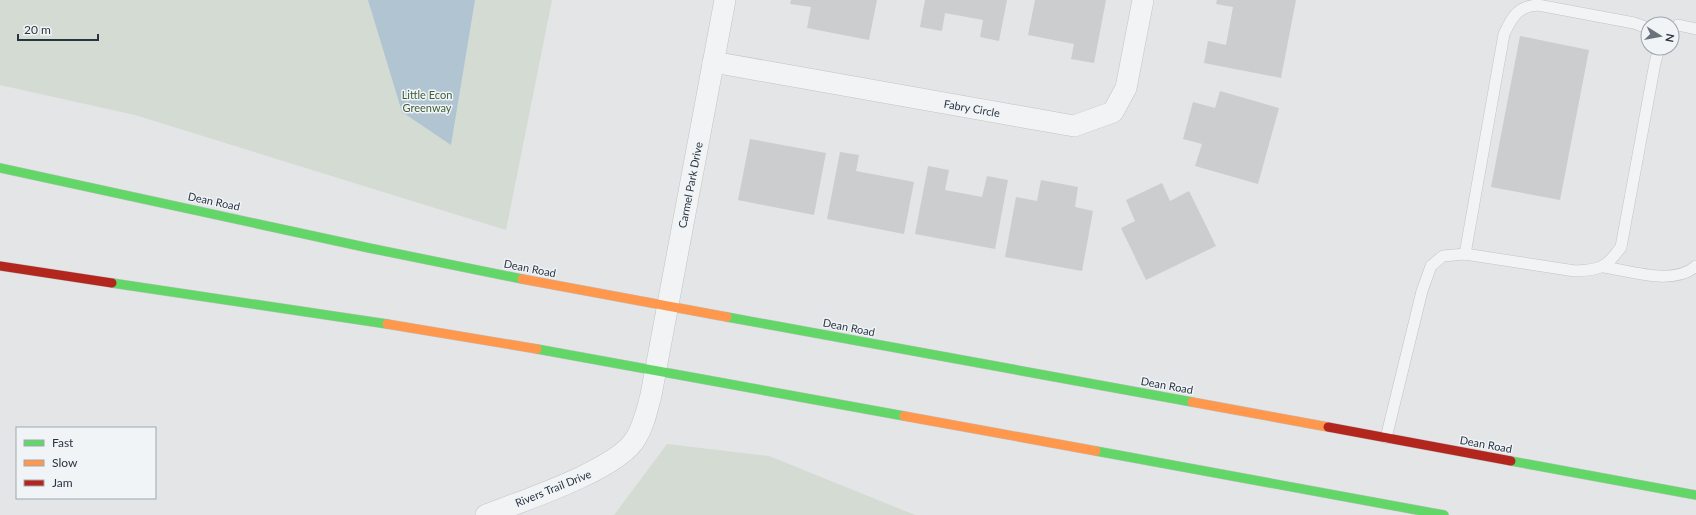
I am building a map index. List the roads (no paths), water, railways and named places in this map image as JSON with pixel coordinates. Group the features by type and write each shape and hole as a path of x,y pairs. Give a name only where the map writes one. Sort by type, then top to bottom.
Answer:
{"main road":[{"name":"Dean Road","path":"0,168 369,248 512,277 1696,495"},
{"path":"0,266 472,337 1444,515"}],"street":[{"name":"Carmel Park Drive","path":"655,370 725,0"},
{"name":"Fabry Circle","path":"713,62 1074,126 1113,112 1126,88 1143,0"},
{"name":"Rivers Trail Drive","path":"486,515 590,474 626,451 636,439 645,419 655,370"}],"lane":[{"path":"1465,254 1504,34 1515,15 1529,5 1538,5 1640,25"},
{"path":"1680,25 1696,29"},
{"path":"1604,267 1621,247 1657,56"},
{"path":"1386,438 1422,291 1431,266 1443,256 1465,254 1575,271 1589,271 1604,267 1671,277 1682,274 1696,266"}],"water":[{"path":"368,0 475,0 451,145 402,112"}],"park label":[{"name":"Little Econ Greenway","path":"427,100"}]}
